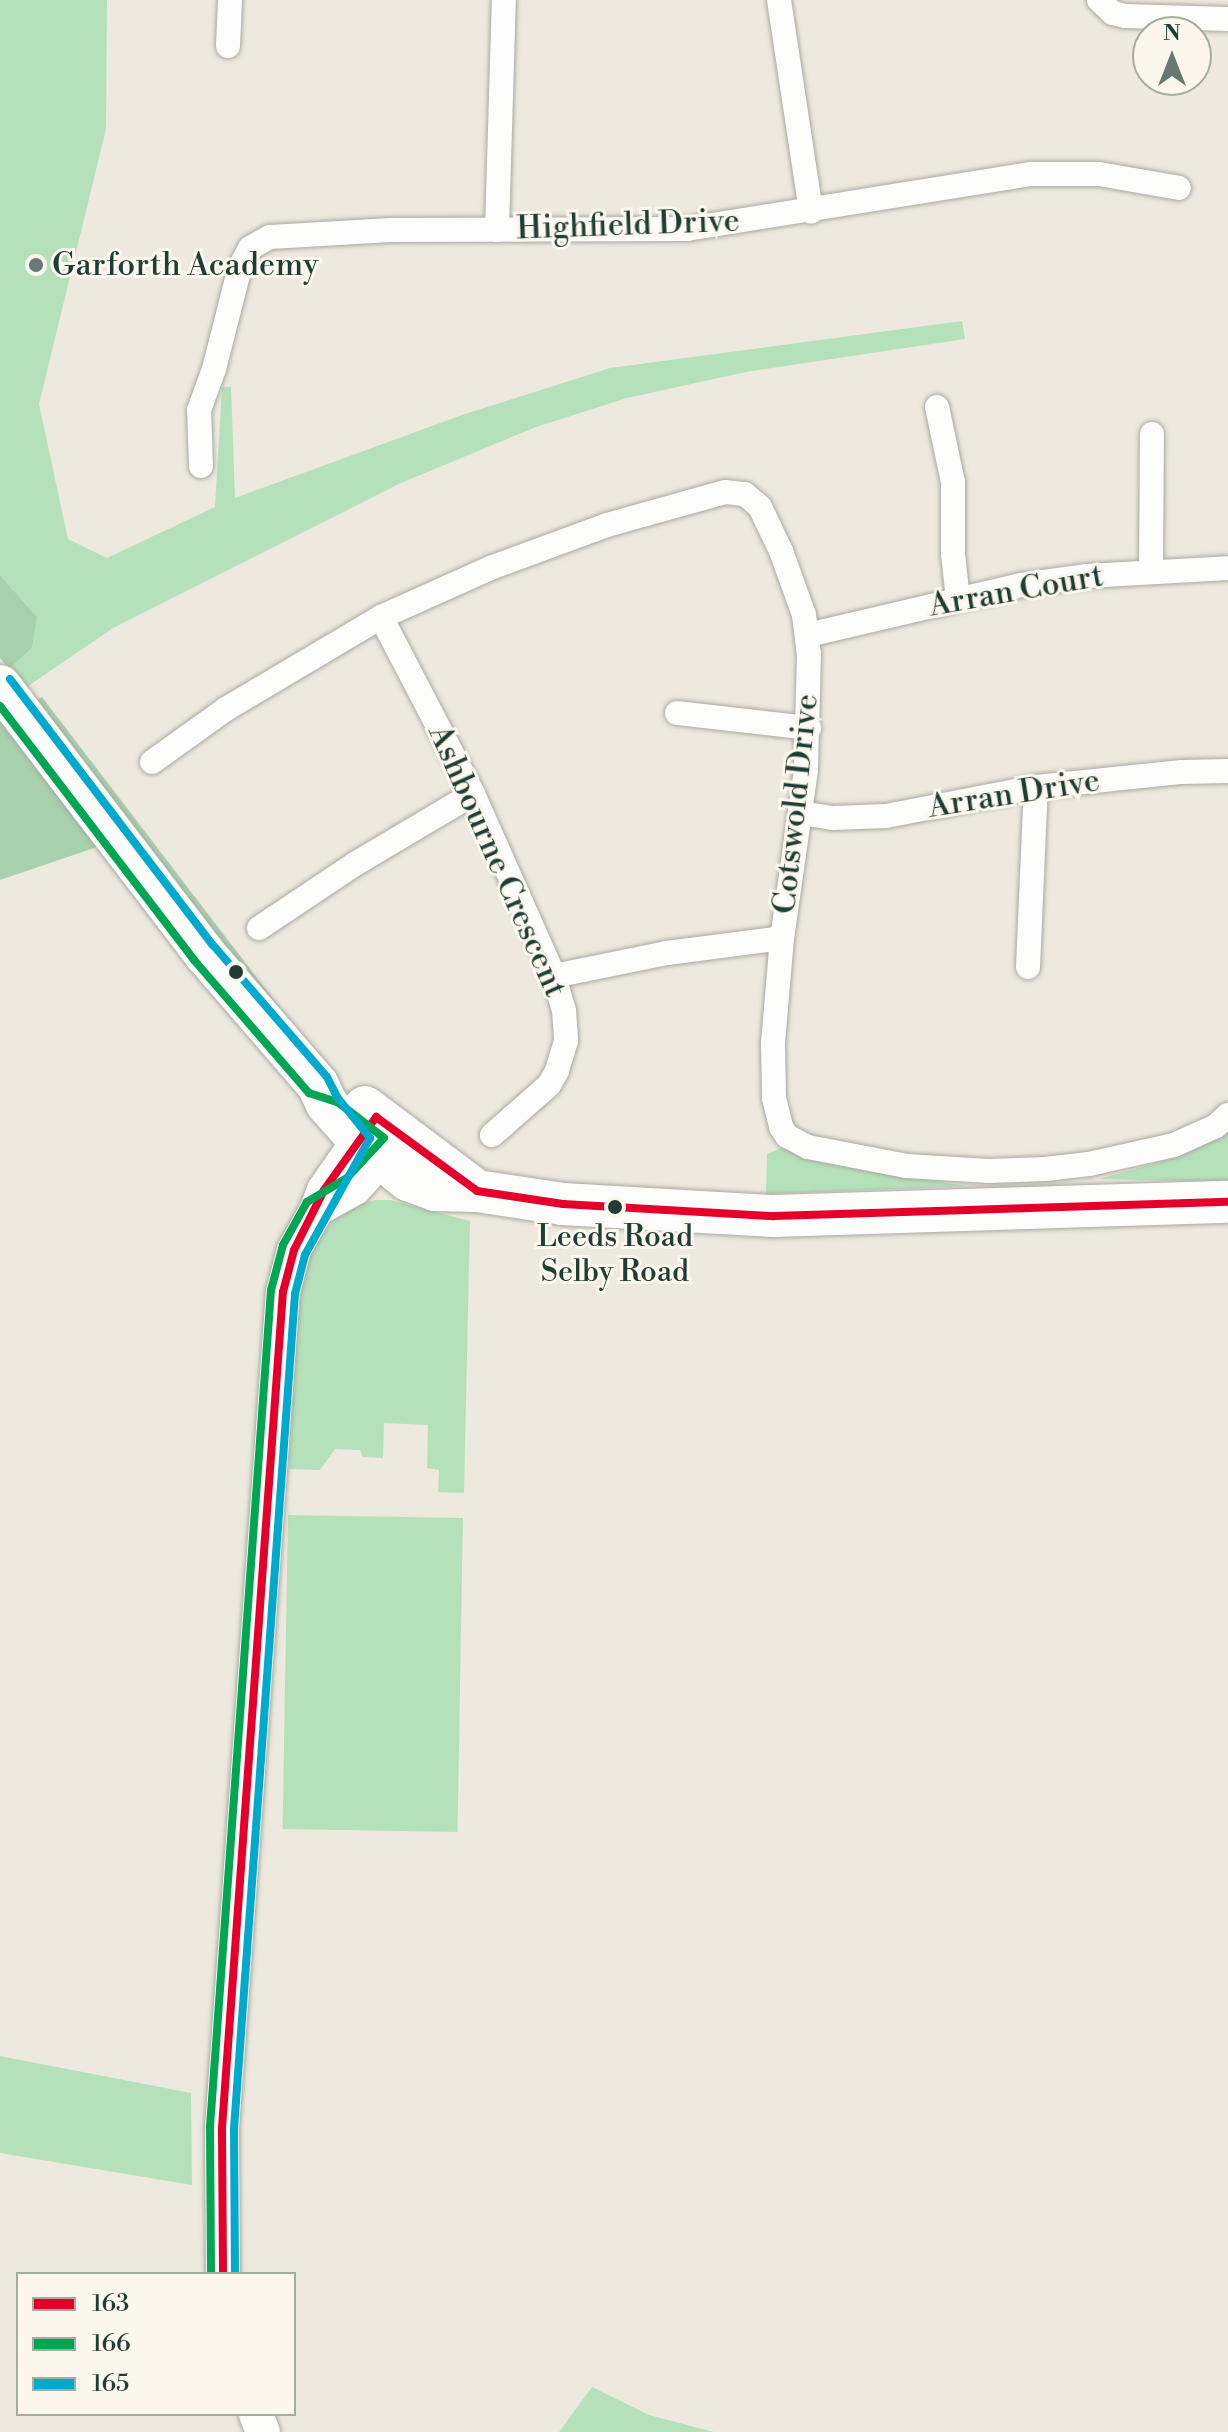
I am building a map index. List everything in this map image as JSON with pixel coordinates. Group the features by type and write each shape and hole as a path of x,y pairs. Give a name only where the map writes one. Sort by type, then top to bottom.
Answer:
{"highway":[{"path":"10,699 204,953 318,1085 345,1092 408,1180 420,1185 435,1190 477,1191 563,1204 774,1216 1228,1202"}],"main road":[{"path":"223,2272 222,2128 281,1305 294,1250 317,1209 346,1195 379,1138"}],"street":[{"path":"228,46 230,0"},
{"path":"497,230 504,0"},
{"path":"779,0 811,212"},
{"path":"1099,0 1113,13 1125,16 1228,19"},
{"name":"Highfield Drive","path":"201,466 197,438 199,410 214,369 244,257 259,241 290,234 327,231 672,230 811,212 1032,174 1099,174 1179,188"},
{"path":"937,407 953,482 953,554 958,599"},
{"path":"1151,571 1152,434"},
{"name":"Cotswold Drive","path":"152,762 251,693 381,617 493,567 607,525 735,491 745,494 760,507 798,597 808,635 809,728 801,813 782,938 773,1080 781,1127 797,1143 907,1166 989,1171 1045,1169 1132,1156 1174,1145 1216,1126 1228,1115"},
{"name":"Arran Court","path":"808,635 1022,585 1151,571 1228,568"},
{"name":"Ashbourne Crescent","path":"381,617 473,794 554,976 566,1025 563,1057 549,1085 492,1135"},
{"path":"677,713 809,728"},
{"name":"Arran Drive","path":"801,813 833,818 886,816 1036,787 1182,772 1228,771"},
{"path":"1028,967 1036,787"},
{"path":"259,928 355,864 473,794"},
{"path":"554,976 667,953 782,938"}],"green space":[{"path":"0,0 107,0 106,129 39,404 68,539 107,558 215,507 222,387 231,387 235,498 462,415 610,368 962,321 965,339 746,372 627,398 536,427 401,483 113,628 24,689 9,669 32,648 37,617 0,575"},
{"path":"0,575 37,617 32,648 9,669 0,658"},
{"path":"42,697 280,1008 277,1011 33,703"},
{"path":"0,718 100,846 0,880"},
{"path":"1228,1131 1228,1182 1099,1179 1174,1158"},
{"path":"783,1147 904,1176 967,1186 766,1194 767,1154"},
{"path":"390,1200 470,1221 464,1493 438,1492 439,1470 427,1468 428,1425 384,1423 383,1458 363,1457 360,1450 335,1449 320,1470 289,1469 296,1304 302,1273 315,1245 334,1220 360,1204"},
{"path":"288,1515 463,1518 457,1832 283,1829"},
{"path":"0,2056 191,2093 192,2185 0,2153"},
{"path":"592,2387 649,2415 714,2432 559,2432"}],"transit line":[{"name":"165","path":"10,679 213,945 327,1077 337,1097 370,1138 305,1255 295,1294 234,2128 235,2272"},
{"name":"166","path":"0,706 194,960 309,1093 339,1103 384,1138 347,1178 307,1202 283,1245 271,1290 210,2127 211,2272"},
{"name":"163","path":"223,2272 222,2128 283,1292 294,1250 324,1190 376,1117 477,1191 563,1204 774,1216 1228,1202"}],"place":[{"name":"Garforth Academy","path":"36,265"},
{"name":"Leeds Road Selby Road","path":"615,1207"}]}
